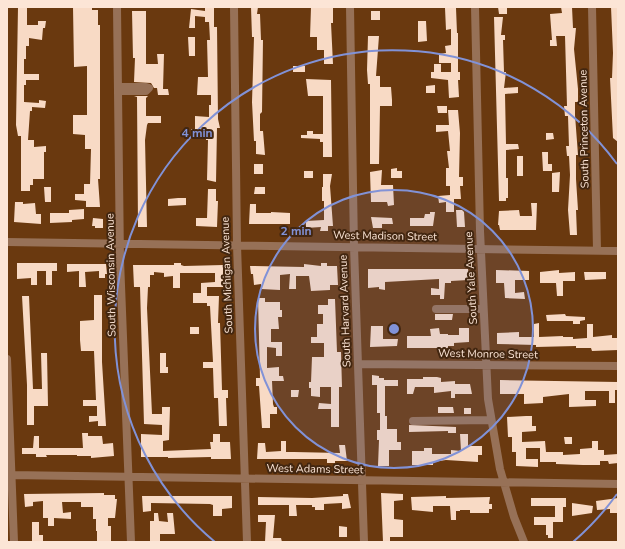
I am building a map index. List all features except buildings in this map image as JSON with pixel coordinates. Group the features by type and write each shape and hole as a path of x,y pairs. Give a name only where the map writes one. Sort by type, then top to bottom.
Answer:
{"street":[{"name":"South Wisconsin Avenue","path":"117,7 120,243 131,542"},
{"name":"South Michigan Avenue","path":"234,7 237,245 247,542"},
{"name":"South Harvard Avenue","path":"350,7 354,247 364,542"},
{"name":"South Yale Avenue","path":"475,7 483,309 490,420 504,484 524,542"},
{"name":"South Princeton Avenue","path":"592,7 597,250"},
{"name":"West Madison Street","path":"7,242 618,251"},
{"path":"436,309 483,309"},
{"path":"7,359 11,475 10,508 14,542"},
{"name":"West Monroe Street","path":"358,364 618,366"},
{"path":"413,420 490,420"},
{"name":"West Adams Street","path":"11,475 504,484 618,484"}]}
